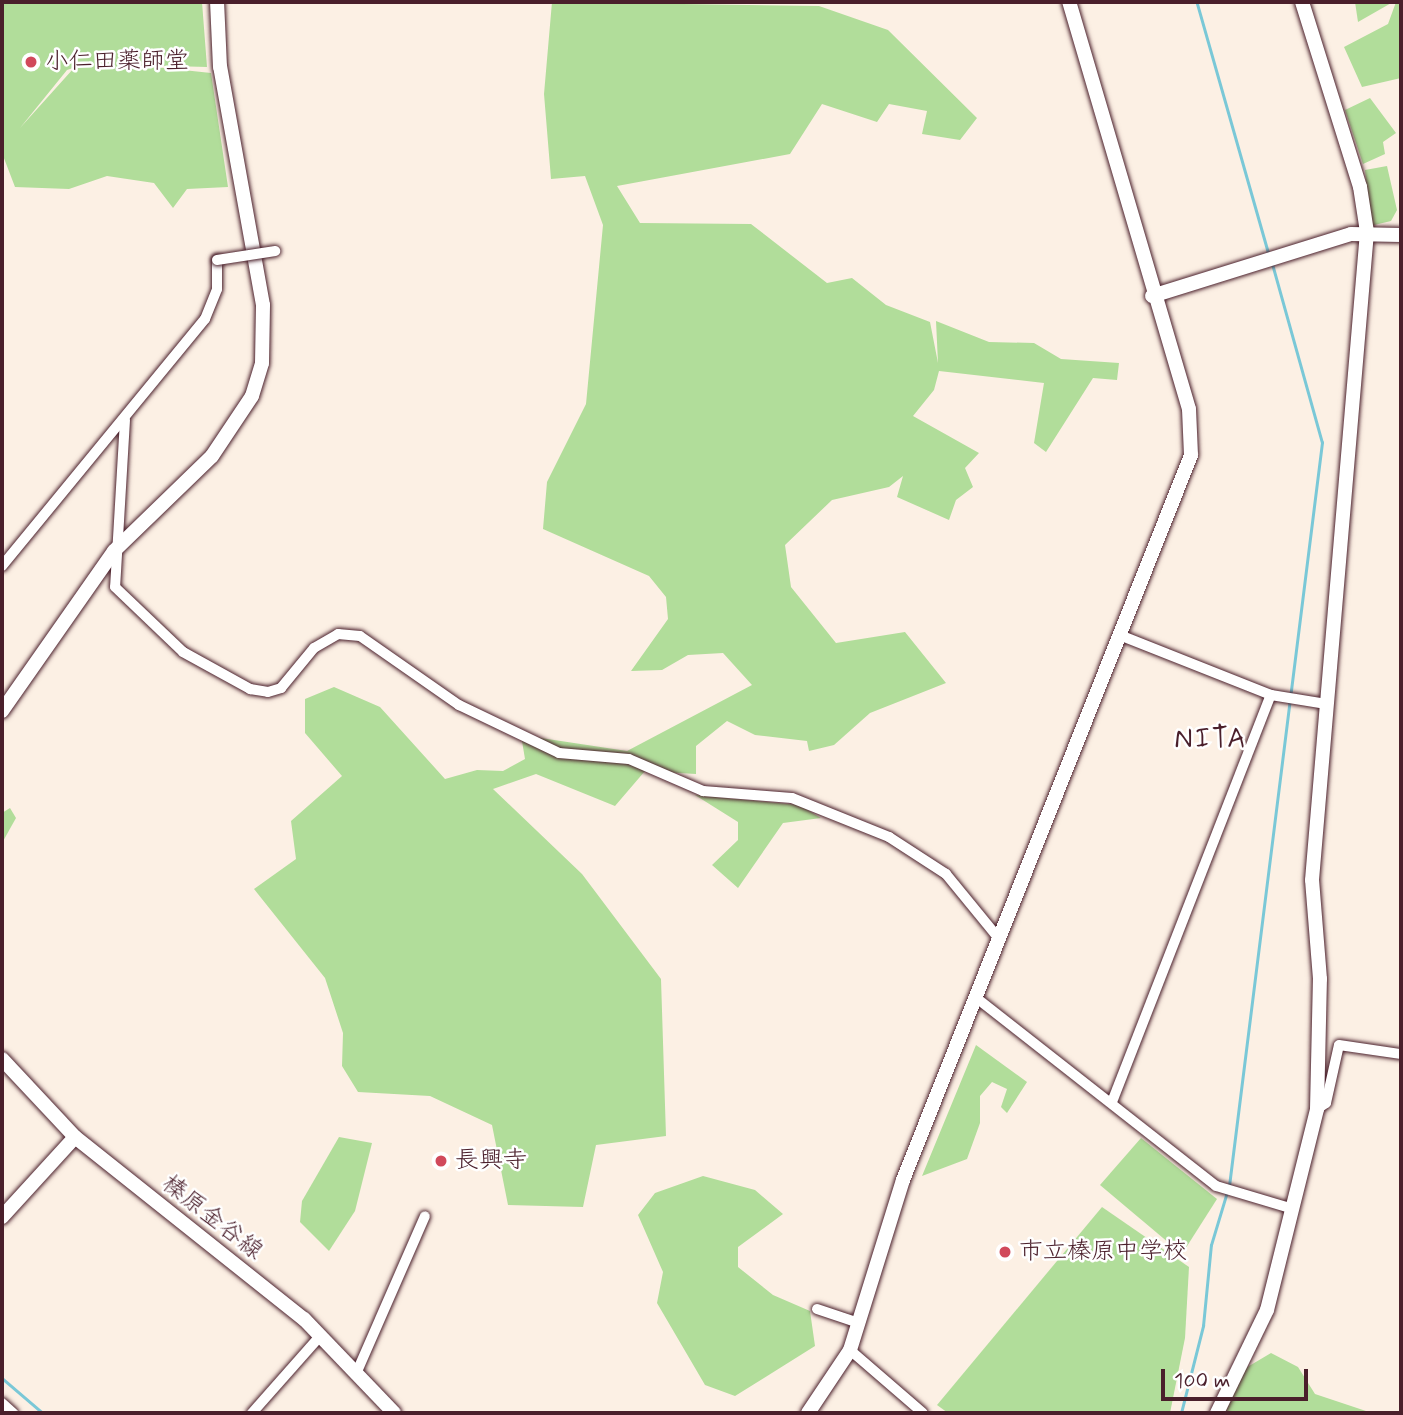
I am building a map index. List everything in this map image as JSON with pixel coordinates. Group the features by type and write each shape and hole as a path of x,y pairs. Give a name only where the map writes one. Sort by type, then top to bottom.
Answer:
{"street":[{"path":"2,711 114,551 236,426 262,363 263,305 220,67 217,2"},
{"path":"808,1413 850,1350 904,1180 1002,943 1122,636 1194,435 1069,2"},
{"path":"1217,1413 1267,1310 1317,1109 1320,979 1312,880 1367,232 1360,187 1302,2"},
{"path":"1152,296 1367,232 1401,235"},
{"path":"2,566 125,420 179,344 205,319 217,289 217,260 275,251"},
{"path":"125,420 114,551 115,587 183,652 250,689 281,688 314,648 338,634 360,636 459,705 559,753 629,759 703,791 792,798 889,837 946,874 1002,943"},
{"path":"1122,636 1271,695 1326,704"},
{"path":"1112,1102 1271,695"},
{"path":"979,1000 1216,1186 1293,1209"},
{"path":"1317,1109 1326,1103 1339,1045 1401,1054"},
{"name":"榛原金谷線","path":"2,1059 75,1137 321,1335 394,1413"},
{"path":"2,1217 75,1137"},
{"path":"356,1374 425,1216"},
{"path":"817,1309 859,1323"},
{"path":"252,1413 321,1335"},
{"path":"850,1350 923,1413"},
{"path":"2,1403 13,1413"}],"green space":[{"path":"2,2 202,2 207,67 136,65 211,73 228,187 187,189 173,208 154,183 107,176 69,189 15,187 2,153","holes":["73,69 20,128 67,70"]},
{"path":"552,2 819,6 888,30 977,118 960,140 922,134 927,111 889,104 877,122 822,104 790,154 617,186 640,223 751,224 827,283 852,278 886,305 930,322 938,363 936,321 989,342 1034,343 1061,359 1119,363 1117,380 1093,378 1046,452 1034,443 1044,383 939,371 934,390 913,416 979,453 965,468 973,487 956,500 949,520 897,497 903,476 889,487 832,500 785,545 791,587 836,643 905,632 946,683 870,713 834,745 809,751 807,741 755,735 727,721 696,746 696,774 645,771 615,806 536,774 493,789 582,874 661,979 666,1136 596,1145 583,1207 508,1205 492,1125 430,1096 358,1092 342,1066 343,1033 325,978 254,889 296,859 291,821 342,776 305,733 305,699 334,687 380,707 445,779 477,770 503,771 525,759 521,735 627,751 752,685 723,653 688,655 662,670 631,671 668,619 666,597 649,576 543,529 547,482 586,404 603,225 585,176 551,179 544,94"},
{"path":"1355,2 1393,2 1358,22"},
{"path":"1396,2 1401,2 1401,78 1362,87 1344,47 1388,24"},
{"path":"1370,98 1396,133 1383,142 1385,154 1363,164 1345,110"},
{"path":"1387,166 1397,210 1391,221 1370,226 1365,170"},
{"path":"695,795 799,805 821,818 783,823 738,888 712,865 738,840 738,822"},
{"path":"10,808 16,818 2,843 2,813"},
{"path":"976,1045 1027,1082 1007,1113 1001,1107 1007,1089 992,1082 980,1096 980,1123 967,1159 922,1176"},
{"path":"339,1137 372,1143 355,1211 329,1251 300,1222 302,1201"},
{"path":"1141,1138 1217,1199 1182,1254 1100,1185"},
{"path":"703,1176 755,1190 783,1214 738,1247 738,1267 773,1295 810,1311 815,1346 735,1396 705,1385 657,1303 663,1272 638,1215 655,1193"},
{"path":"1102,1207 1189,1267 1185,1338 1170,1413 948,1413 937,1405"},
{"path":"1271,1353 1298,1367 1315,1394 1372,1413 1225,1413 1244,1369"}],"waterway":[{"path":"1197,2 1269,254"},
{"path":"1229,1186 1322,443 1272,264"},
{"path":"1181,1413 1203,1326 1211,1245 1227,1192"},
{"path":"2,1378 43,1413"}],"place":[{"name":"小仁田薬師堂","path":"31,62"},
{"name":"長興寺","path":"441,1161"},
{"name":"市立榛原中学校","path":"1005,1252"}],"district":[{"name":"NITA","path":"1211,740"}]}
